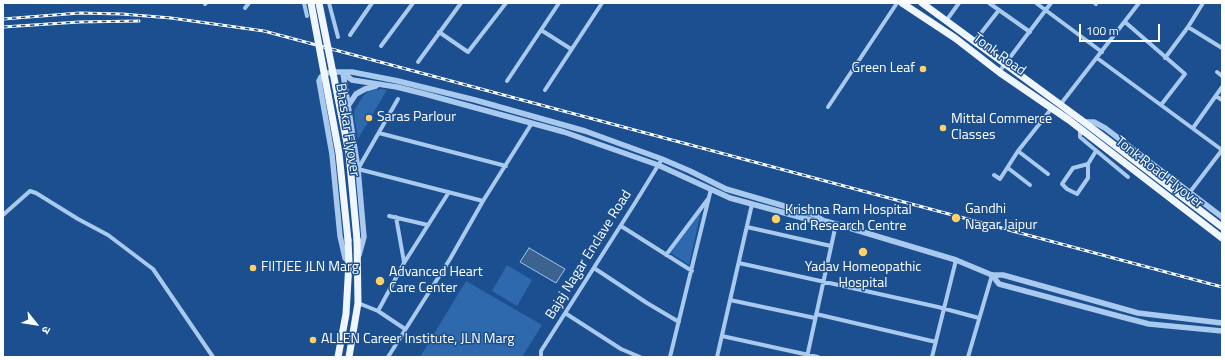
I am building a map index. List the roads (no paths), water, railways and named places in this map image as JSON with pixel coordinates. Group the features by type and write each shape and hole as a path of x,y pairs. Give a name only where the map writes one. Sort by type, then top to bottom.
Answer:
{"main road":[{"name":"Bhaskar Flyover","path":"311,3 339,153 348,240 349,262 346,314 338,357"},
{"name":"Bhaskar Flyover","path":"320,3 349,152 357,240 358,303 349,357"},
{"name":"Tonk Road","path":"902,3 955,38 999,72 1052,108 1082,125"},
{"name":"Tonk Road","path":"922,3 1060,105 1082,125"},
{"name":"Tonk Road Flyover","path":"1082,125 1222,238"},
{"name":"Tonk Road Flyover","path":"1092,133 1222,227"}],"street":[{"path":"245,8 248,3"},
{"path":"304,3 307,16"},
{"path":"350,35 372,3"},
{"path":"381,46 413,3"},
{"path":"418,62 460,3"},
{"path":"439,32 468,52 506,3"},
{"path":"507,81 559,3"},
{"path":"545,90 602,3"},
{"path":"828,107 897,3"},
{"path":"946,21 959,3"},
{"path":"989,3 1030,32"},
{"path":"1036,3 1102,52"},
{"path":"999,72 1051,3"},
{"path":"1060,105 1139,3"},
{"path":"1165,58 1188,27 1203,3"},
{"path":"330,4 338,37"},
{"path":"974,42 999,10"},
{"path":"1125,22 1185,74 1161,105"},
{"path":"1188,27 1222,48"},
{"path":"541,30 572,49"},
{"path":"1097,58 1222,150 1190,192"},
{"path":"349,262 344,258 340,236 332,154 319,81 321,77 327,74 352,72 398,81 498,106 585,131 662,159 726,189 808,213 825,221 956,260 992,275 1003,275 1138,313 1222,323"},
{"path":"1216,72 1222,76"},
{"path":"343,73 352,80 426,94 564,132 658,165 730,198 814,221 825,221"},
{"path":"343,73 358,169 364,237 358,257"},
{"path":"348,106 356,94 365,89 381,85"},
{"path":"1193,128 1222,87"},
{"path":"1216,96 1222,100"},
{"path":"358,169 398,99"},
{"path":"994,175 1000,179 1018,151 1052,108"},
{"path":"1128,177 1080,137 1082,125 1094,122 1105,128 1222,217"},
{"path":"388,357 450,259 483,200 532,123"},
{"path":"379,133 506,166"},
{"path":"1018,151 1048,174"},
{"path":"1088,164 1073,168 1062,184 1067,189 1078,194 1088,178 1088,164 1096,151"},
{"name":"Bajaj Nagar Enclave Road","path":"540,357 541,350 621,226 662,159"},
{"path":"1008,168 1030,185"},
{"path":"358,169 483,200"},
{"path":"670,357 711,189"},
{"path":"3,215 30,190 36,192 78,219 108,235 154,269 213,357"},
{"path":"378,311 404,263 449,192"},
{"path":"666,255 709,197"},
{"path":"717,357 752,204"},
{"path":"389,216 428,225"},
{"path":"396,217 404,263"},
{"path":"807,356 836,224"},
{"path":"621,226 692,271"},
{"path":"747,227 831,246"},
{"path":"932,357 956,260"},
{"path":"739,263 979,318"},
{"path":"594,268 679,322"},
{"path":"968,357 992,275"},
{"path":"992,275 999,284 1149,324 1222,331"},
{"path":"730,300 816,316 936,342"},
{"path":"358,303 378,311 405,329"},
{"path":"565,313 621,349 640,357"},
{"path":"722,336 807,356 818,357"}],"railway":[{"path":"3,19 80,13 122,14 171,18 264,31 1222,287"},
{"path":"3,27 79,22 139,21"}],"place":[{"name":"Green Leaf","path":"923,69"},
{"name":"Saras Parlour","path":"369,118"},
{"name":"Mittal Commerce Classes","path":"943,128"},
{"name":"Gandhi Nagar Jaipur","path":"956,218"},
{"name":"Krishna Ram Hospital and Research Centre","path":"776,219"},
{"name":"Yadav Homeopathic Hospital","path":"863,252"},
{"name":"FIITJEE JLN Marg","path":"253,268"},
{"name":"Advanced Heart Care Center","path":"380,281"},
{"name":"ALLEN Career Institute, JLN Marg","path":"313,340"}]}
